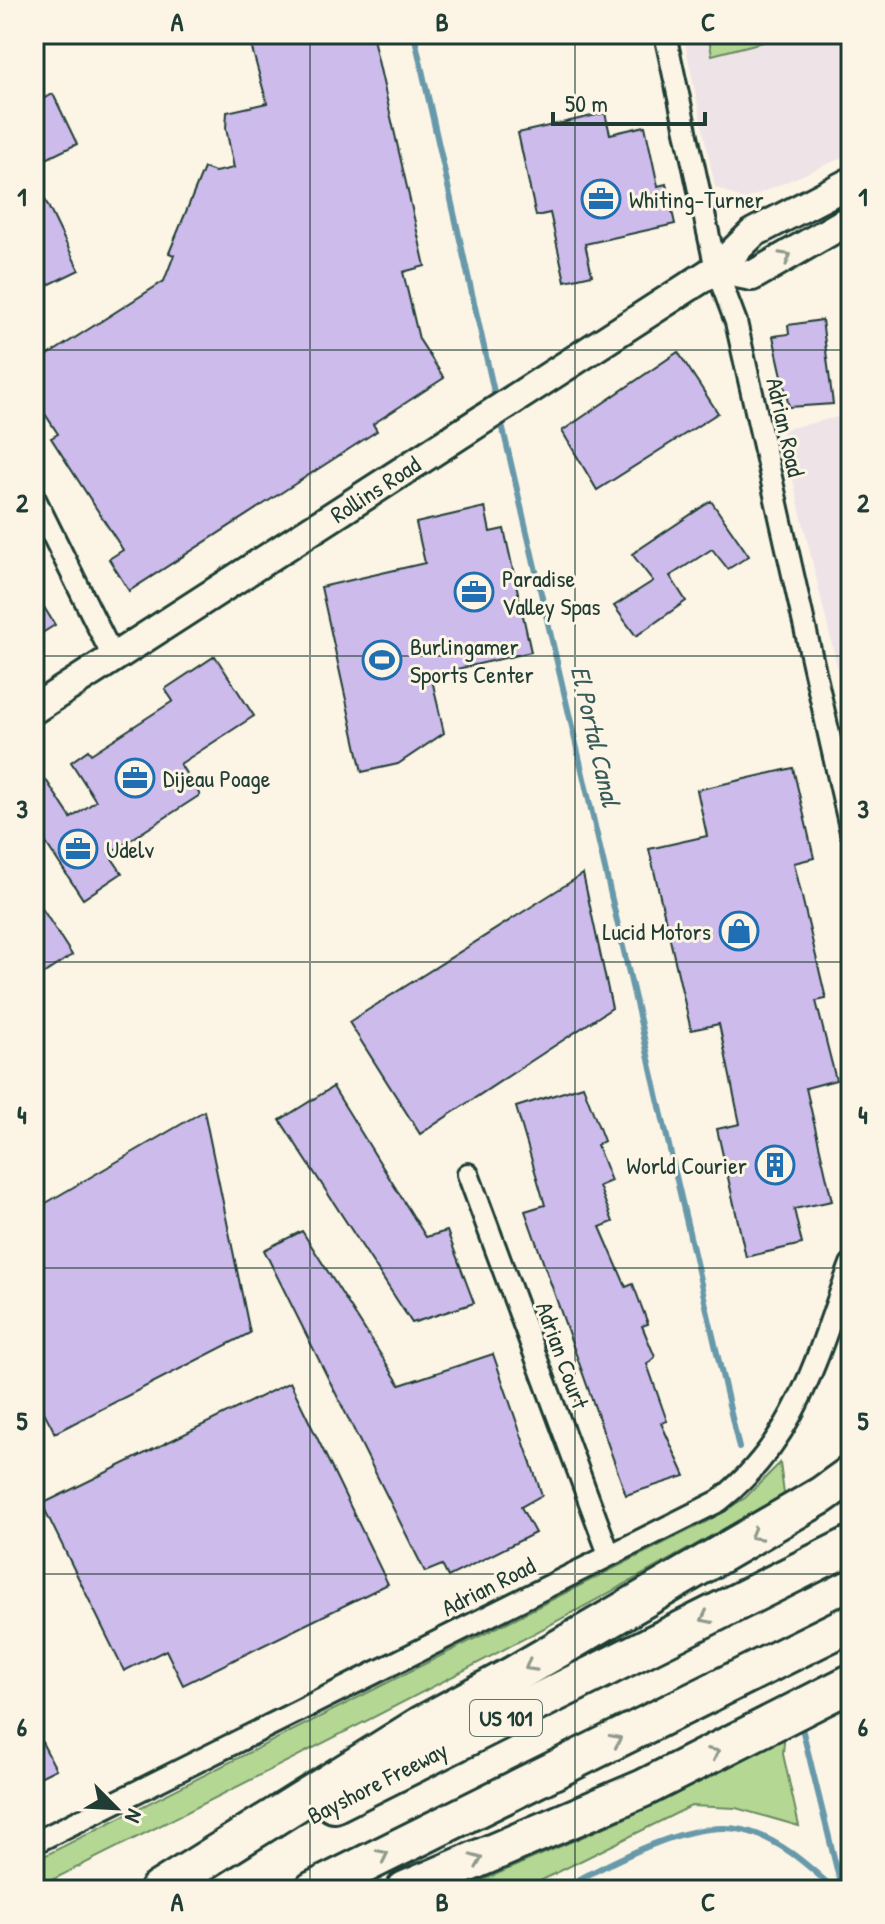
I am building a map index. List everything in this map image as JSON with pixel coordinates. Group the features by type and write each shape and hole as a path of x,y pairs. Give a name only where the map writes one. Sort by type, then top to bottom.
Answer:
{"highway":[{"path":"160,1890 421,1725 742,1542 822,1495 851,1474"},
{"path":"779,1581 851,1537"},
{"name":"Bayshore Freeway","path":"160,1890 851,1545"},
{"path":"313,1890 851,1623"},
{"path":"405,1890 644,1788 851,1683"}],"main road":[{"name":"Rollins Road","path":"34,709 716,269 753,233 851,182"},
{"path":"716,269 752,276 851,219"}],"street":[{"name":"Adrian Road","path":"665,34 716,269 736,322 851,832"},
{"path":"34,497 113,657"},
{"name":"Adrian Court","path":"468,1174 609,1554"},
{"name":"Adrian Road","path":"34,1843 719,1501 770,1452 808,1378 851,1264"}],"shaded area":[{"path":"683,34 851,34 851,154 744,200 715,187"},
{"path":"851,414 851,725 781,430"}],"green space":[{"path":"708,34 794,34 712,55"},
{"path":"780,1463 784,1494 692,1547 412,1698 34,1889 34,1861 706,1522 745,1498"},
{"path":"785,1730 783,1754 799,1826 736,1808 691,1806 522,1890 460,1890 628,1817 711,1776 738,1755"}],"building":[{"path":"248,34 372,34 425,266 403,272 419,339 444,378 373,424 377,431 129,591 109,559 123,550 51,438 58,434 34,397 34,364 164,281 174,255 169,253 204,168 215,172 234,168 226,128 227,112 267,103"},
{"path":"53,94 77,144 34,165 34,103"},
{"name":"Whiting-Turner","path":"605,113 610,134 645,126 658,186 666,184 675,224 585,244 592,275 565,281 550,213 536,216 518,133"},
{"path":"34,177 79,270 34,292"},
{"path":"822,320 833,404 789,407 773,336 789,334 788,325"},
{"path":"678,352 718,413 597,490 562,431"},
{"path":"711,501 749,556 728,569 712,549 670,576 686,601 636,636 614,606 653,581 632,554"},
{"path":"485,507 490,532 504,529 531,652 431,675 444,733 398,764 362,772 321,587 425,563 416,523"},
{"path":"34,591 55,625 34,638"},
{"path":"215,656 254,716 180,764 200,795 109,854 122,873 83,899 34,825 34,788 46,780 71,818 96,801 71,762 88,750 91,754 173,701 165,689"},
{"path":"793,768 814,858 794,863 826,999 816,1001 836,1080 806,1088 832,1201 794,1209 802,1244 746,1257 717,1129 740,1124 719,1024 691,1030 649,849 707,836 697,790"},
{"path":"583,874 612,1008 420,1134 349,1022"},
{"path":"34,896 72,955 34,980"},
{"path":"583,1086 604,1141 597,1145 611,1181 599,1186 613,1222 600,1227 626,1287 633,1284 648,1324 642,1326 655,1357 647,1364 667,1421 661,1423 685,1476 626,1495 525,1211 545,1205 516,1107"},
{"path":"333,1087 426,1237 447,1231 474,1303 412,1323 280,1120"},
{"path":"204,1111 250,1333 55,1433 34,1393 34,1210"},
{"path":"302,1231 400,1385 493,1354 542,1495 521,1507 535,1533 448,1577 442,1565 425,1572 264,1250"},
{"path":"290,1382 388,1584 183,1685 166,1650 124,1671 42,1504"},
{"path":"34,1727 56,1769 34,1780"}],"waterway":[{"name":"El Portal Canal","path":"414,34 496,401"},
{"name":"El Portal Canal","path":"500,416 739,1448"},
{"name":"El Portal Canal","path":"802,1728 842,1890"},
{"path":"559,1890 648,1846 673,1837 721,1828 743,1830 769,1839 804,1863 835,1890"}],"place":[{"name":"Whiting-Turner","path":"601,199"},
{"name":"Paradise Valley Spas","path":"474,592"},
{"name":"Burlingamer Sports Center","path":"382,660"},
{"name":"Dijeau Poage","path":"135,778"},
{"name":"Udelv","path":"78,849"},
{"name":"Lucid Motors","path":"739,931"},
{"name":"World Courier","path":"775,1165"}]}
